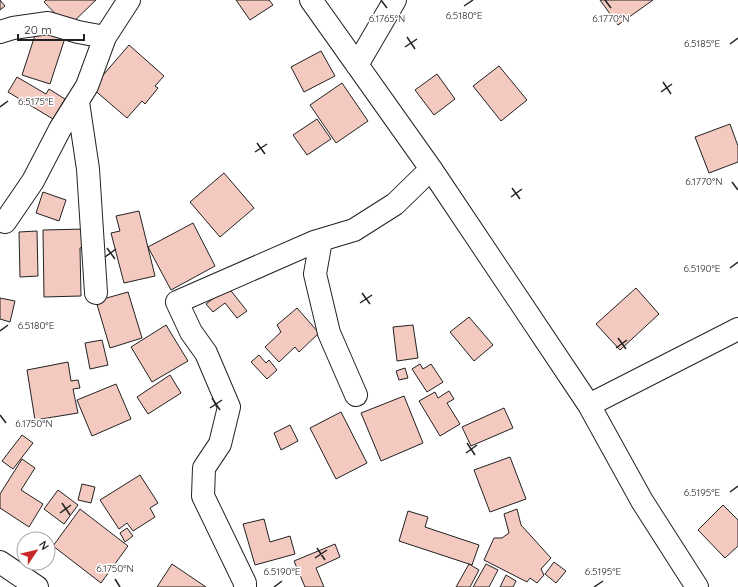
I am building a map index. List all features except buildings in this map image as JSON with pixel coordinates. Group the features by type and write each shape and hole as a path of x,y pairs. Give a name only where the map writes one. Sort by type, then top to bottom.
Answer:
{"street":[{"path":"5,222 33,181 60,129 87,86 105,37 129,0"},
{"path":"311,0 431,169 589,405 642,501 697,587"},
{"path":"357,65 395,0"},
{"path":"0,32 13,28 48,23 78,32 105,37"},
{"path":"78,102 88,169 96,293"},
{"path":"245,587 245,583 203,496 204,468 220,444 229,407 206,353 191,332 177,302 321,240 354,230 395,204 431,169"},
{"path":"321,240 315,274 329,333 356,395"},
{"path":"589,405 738,329"},
{"path":"0,562 37,587"}]}
